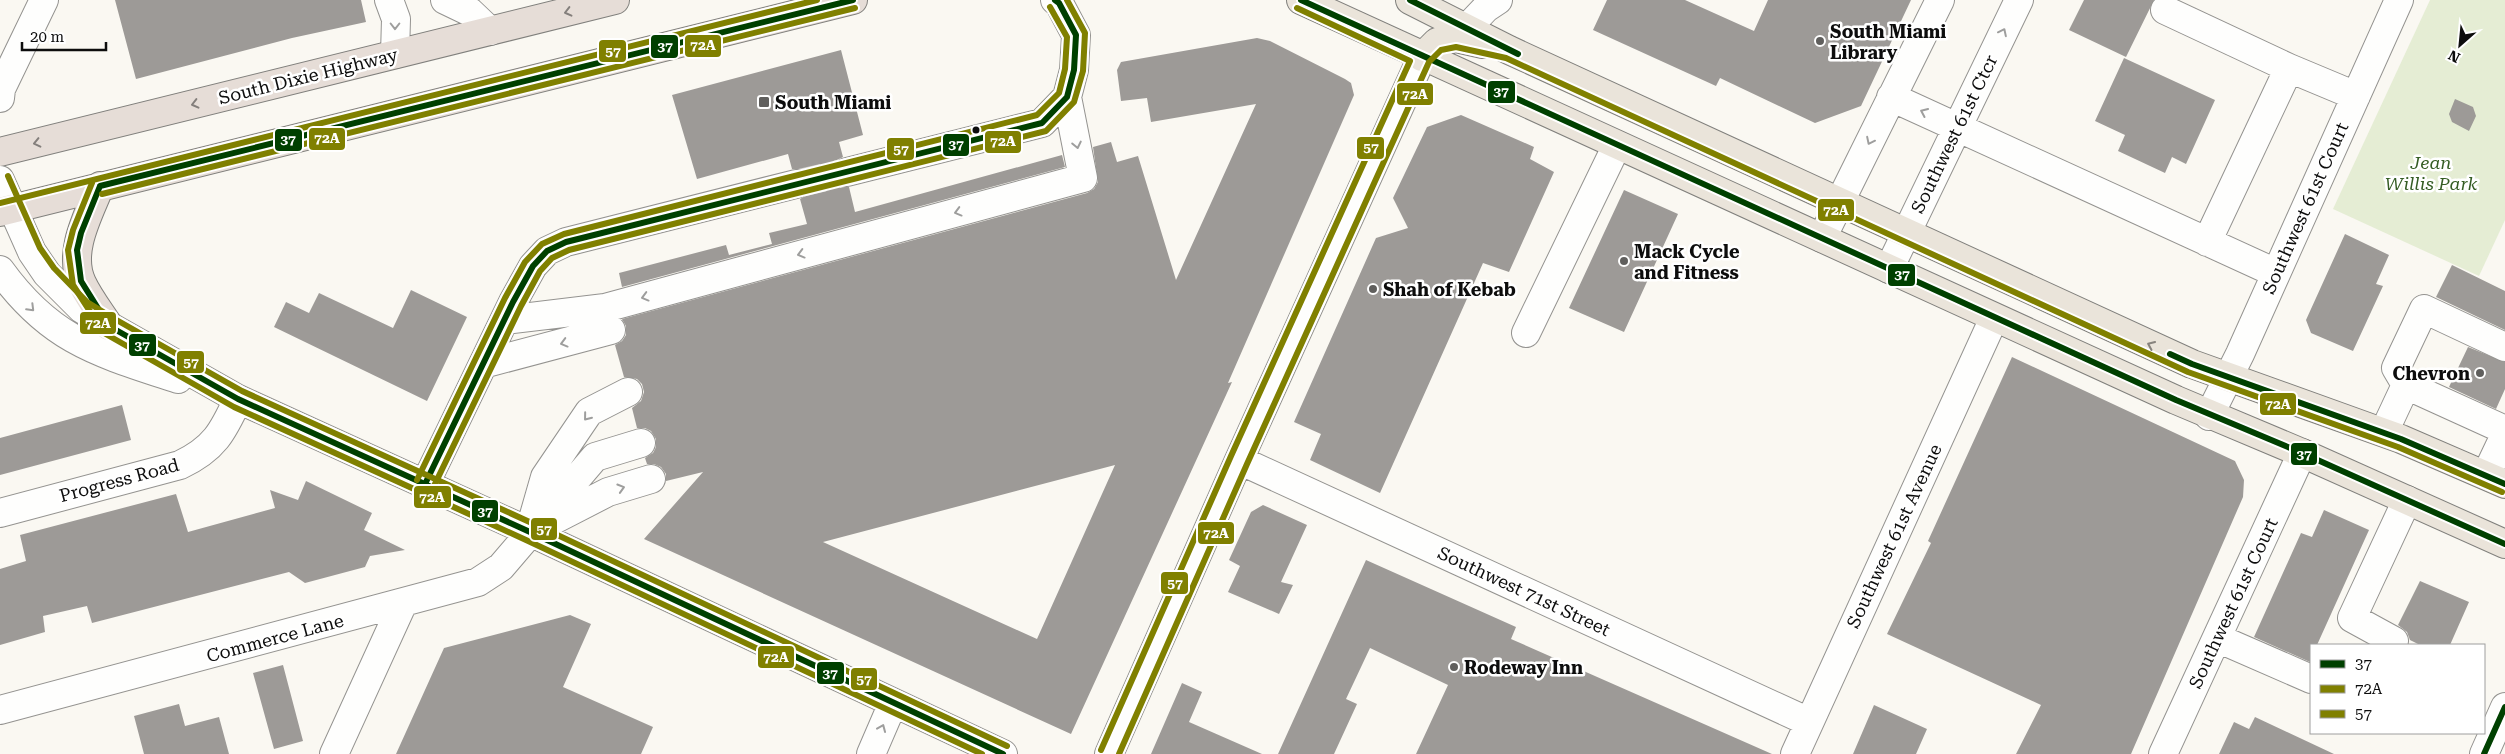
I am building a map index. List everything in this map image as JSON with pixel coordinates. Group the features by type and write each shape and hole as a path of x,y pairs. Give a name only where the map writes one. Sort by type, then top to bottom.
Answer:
{"highway":[{"name":"South Dixie Highway","path":"0,152 615,0"},
{"path":"6,210 853,0"},
{"path":"100,186 81,233 77,250 81,281 108,326"}],"main road":[{"path":"1301,0 2209,416 2302,453 2505,544"},
{"path":"1410,0 1509,50 2192,364 2384,432 2495,480"},
{"path":"1422,57 1436,42 1456,38 1509,50"}],"street":[{"path":"0,98 2,89 44,0"},
{"path":"389,0 396,18 395,54"},
{"path":"445,0 470,12 490,31"},
{"path":"505,320 605,308 1083,178 1067,97 1074,70 1076,35 1055,0"},
{"path":"1466,29 1486,8 1498,0"},
{"path":"1822,238 1940,0"},
{"name":"Southwest 61st Ctcr","path":"1889,269 2019,0"},
{"name":"Southwest 61st Court","path":"2209,416 2276,273 2399,0"},
{"path":"2165,10 2289,68 2356,96"},
{"path":"1109,754 1239,460 1422,57"},
{"path":"2207,242 2289,68"},
{"path":"847,172 1042,123 1067,97"},
{"path":"1891,97 2276,273"},
{"path":"1526,333 1617,145"},
{"path":"0,180 6,210 47,274 82,309 108,326 238,399 530,532 1003,754"},
{"path":"425,484 533,266 547,251 566,242 796,184"},
{"path":"0,270 29,306 48,324 100,354 238,399"},
{"path":"2505,347 2424,309 2396,368 2406,385 2505,430"},
{"name":"Southwest 61st Avenue","path":"1794,754 1994,318"},
{"path":"483,364 611,330"},
{"path":"2384,432 2406,385"},
{"path":"530,532 545,477 589,412 628,392"},
{"name":"Progress Road","path":"0,513 180,465 195,458 207,450 223,432 238,399"},
{"path":"2495,480 2505,435"},
{"name":"Southwest 61st Court","path":"2163,754 2302,453"},
{"name":"Commerce Lane","path":"0,710 478,582 494,573 595,457 646,461 608,492 530,532"},
{"name":"Southwest 71st Street","path":"1239,460 1809,722"},
{"path":"2394,640 2352,618 2407,500"},
{"path":"334,754 403,603"},
{"path":"2217,638 2310,679"},
{"path":"871,754 893,703"},
{"path":"2484,742 2505,708"}],"green space":[{"name":"Jean Willis Park","path":"2430,0 2505,0 2505,220 2479,276 2333,209"}],"building":[{"path":"115,0 361,0 366,22 292,38 136,79"},
{"name":"South Miami Library","path":"1607,0 1685,0 1754,31 1768,0 1911,0 1861,106 1815,123 1720,78 1716,86 1593,30"},
{"path":"2084,0 2154,0 2126,57 2069,30"},
{"path":"1257,38 1270,41 1345,79 1351,83 1354,95 1228,383 1232,382 1071,734 644,539 703,472 666,481 666,474 661,467 647,464 645,458 653,453 656,447 656,439 651,431 645,428 637,428 632,408 641,401 644,392 642,384 637,379 624,377 615,345 622,341 626,335 626,326 622,319 1087,193 1094,189 1098,182 1093,147 1111,142 1117,162 1138,156 1176,280 1256,104 1151,122 1147,98 1121,101 1117,70 1121,62","holes":["1115,465 1037,639 823,542"]},
{"path":"841,50 863,135 839,142 843,157 837,160 832,167 832,175 836,183 849,187 855,212 1062,155 1065,167 622,287 619,273 726,245 729,255 772,244 769,233 807,224 800,199 807,195 811,189 811,180 807,173 801,169 792,169 788,154 697,179 672,95"},
{"path":"2124,58 2215,100 2186,164 2172,157 2165,173 2118,151 2125,135 2095,121"},
{"path":"2455,99 2473,107 2476,116 2469,131 2452,122 2449,114"},
{"path":"1461,115 1534,147 1530,159 1554,172 1509,272 1483,263 1380,493 1310,460 1321,434 1294,422 1376,238 1408,228 1393,198 1427,127"},
{"name":"Mack Cycle and Fitness","path":"1624,190 1678,214 1624,332 1569,308"},
{"path":"2345,234 2389,255 2376,284 2383,286 2353,351 2311,333 2306,320"},
{"path":"2452,265 2505,291 2505,330 2436,297"},
{"path":"411,290 467,317 427,401 274,327 286,302 309,313 319,293 393,328"},
{"name":"Chevron","path":"2468,347 2505,362 2505,389 2496,409 2449,387"},
{"path":"2012,357 2235,461 2244,480 2243,497 2131,754 2016,754 2041,705 1887,634 1931,543 1928,541"},
{"path":"122,405 131,440 0,475 0,438"},
{"path":"306,481 372,513 364,530 405,550 370,556 365,567 305,583 289,572 92,623 87,606 43,616 45,632 0,645 0,569 26,561 20,535 176,494 188,532 275,508 270,490 298,500"},
{"path":"1263,505 1307,525 1281,582 1293,585 1279,614 1228,592 1240,566 1229,560 1251,512"},
{"path":"2324,510 2369,530 2317,644 2310,644 2310,662 2254,637 2301,533 2312,537"},
{"path":"1366,560 1516,627 1511,639 1772,754 1416,754 1448,685 1370,648 1346,699 1357,704 1334,754 1278,754"},
{"path":"2420,581 2469,602 2450,644 2418,644 2410,640 2407,632 2398,625"},
{"path":"570,615 591,624 563,687 653,727 641,754 396,754 444,648"},
{"path":"283,665 303,741 274,749 253,673"},
{"path":"1182,683 1202,692 1189,722 1262,754 1151,754"},
{"path":"179,704 185,726 219,717 229,754 144,754 134,716"},
{"path":"1874,705 1927,729 1916,754 1853,754"},
{"path":"2255,717 2334,754 2219,754 2234,722 2249,729"}],"tunnel":[{"path":"796,184 847,172"}],"transit line":[{"name":"57","path":"0,203 817,0"},
{"name":"37","path":"100,186 853,0"},
{"name":"37","path":"425,484 513,302 533,266 547,251 566,242 1042,123 1067,97 1074,70 1076,35 1059,3 1055,0"},
{"name":"72A","path":"433,488 521,306 540,271 552,258 569,250 1046,131 1074,102 1083,71 1085,33 1067,0"},
{"name":"37","path":"1301,0 2176,400 2302,453 2505,544"},
{"name":"37","path":"1410,0 1518,54"},
{"name":"57","path":"417,480 505,298 525,262 542,244 564,234 1037,115 1059,93 1065,69 1067,37 1050,7"},
{"name":"72A","path":"102,194 855,8"},
{"name":"57","path":"1101,750 1231,456 1410,61 1297,8"},
{"name":"72A","path":"1119,754 1247,464 1429,62 1441,50 1456,47 1506,58 2188,372 2398,447 2502,492"},
{"name":"57","path":"8,176 40,248 54,268 87,302 113,318 242,391 534,524 1007,746"},
{"name":"72A","path":"92,183 73,230 68,250 73,285 104,333 234,407 526,540 982,754"},
{"name":"37","path":"100,186 81,233 77,250 81,281 109,326 238,399 530,532 1003,754"},
{"name":"37","path":"2170,354 2192,364 2401,439 2505,484"},
{"name":"37","path":"2484,754 2505,707"}],"place":[{"name":"South Miami Library","path":"1820,41"},
{"name":"South Miami","path":"764,102"},
{"name":"Mack Cycle and Fitness","path":"1624,261"},
{"name":"Shah of Kebab","path":"1373,289"},
{"name":"Chevron","path":"2480,373"},
{"name":"Rodeway Inn","path":"1454,667"}]}
